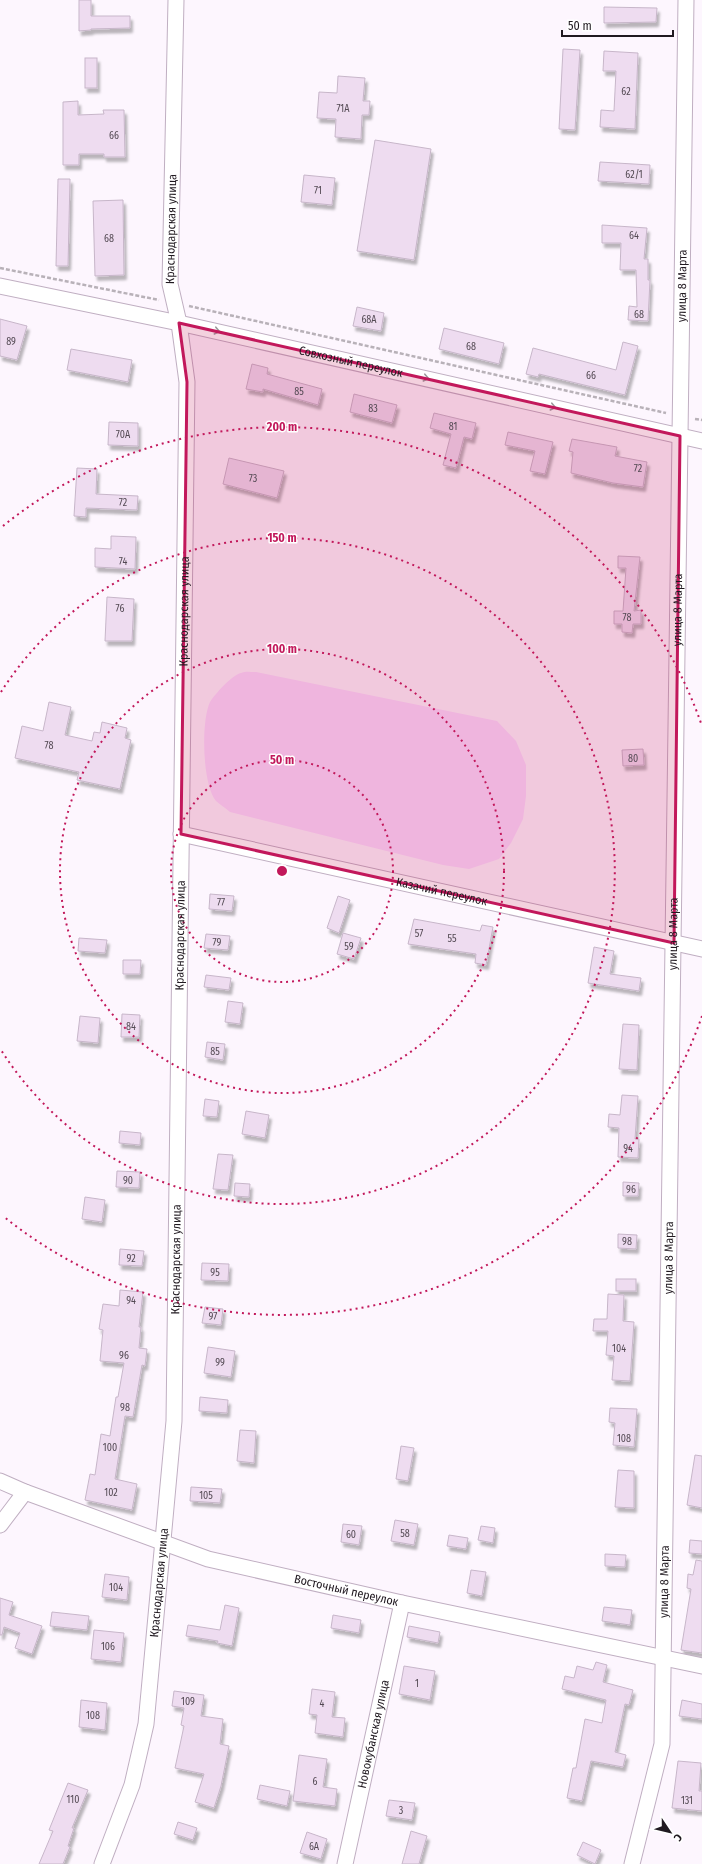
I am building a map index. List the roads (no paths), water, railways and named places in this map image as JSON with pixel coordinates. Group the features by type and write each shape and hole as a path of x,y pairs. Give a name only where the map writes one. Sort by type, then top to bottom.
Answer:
{"street":[{"name":"Краснодарская улица","path":"102,1864 132,1785 146,1724 164,1543 174,1421 187,382 179,323 170,284 176,0"},
{"name":"улица 8 Марта","path":"632,1864 662,1744 686,0"},
{"name":"Совхозный переулок","path":"0,286 179,323 702,441"},
{"name":"Казачий переулок","path":"181,834 702,949"},
{"name":"Восточный переулок","path":"0,1481 25,1492 208,1558 402,1603 702,1666"},
{"path":"0,1525 25,1492"},
{"name":"Новокубанская улица","path":"345,1864 402,1603"}]}
